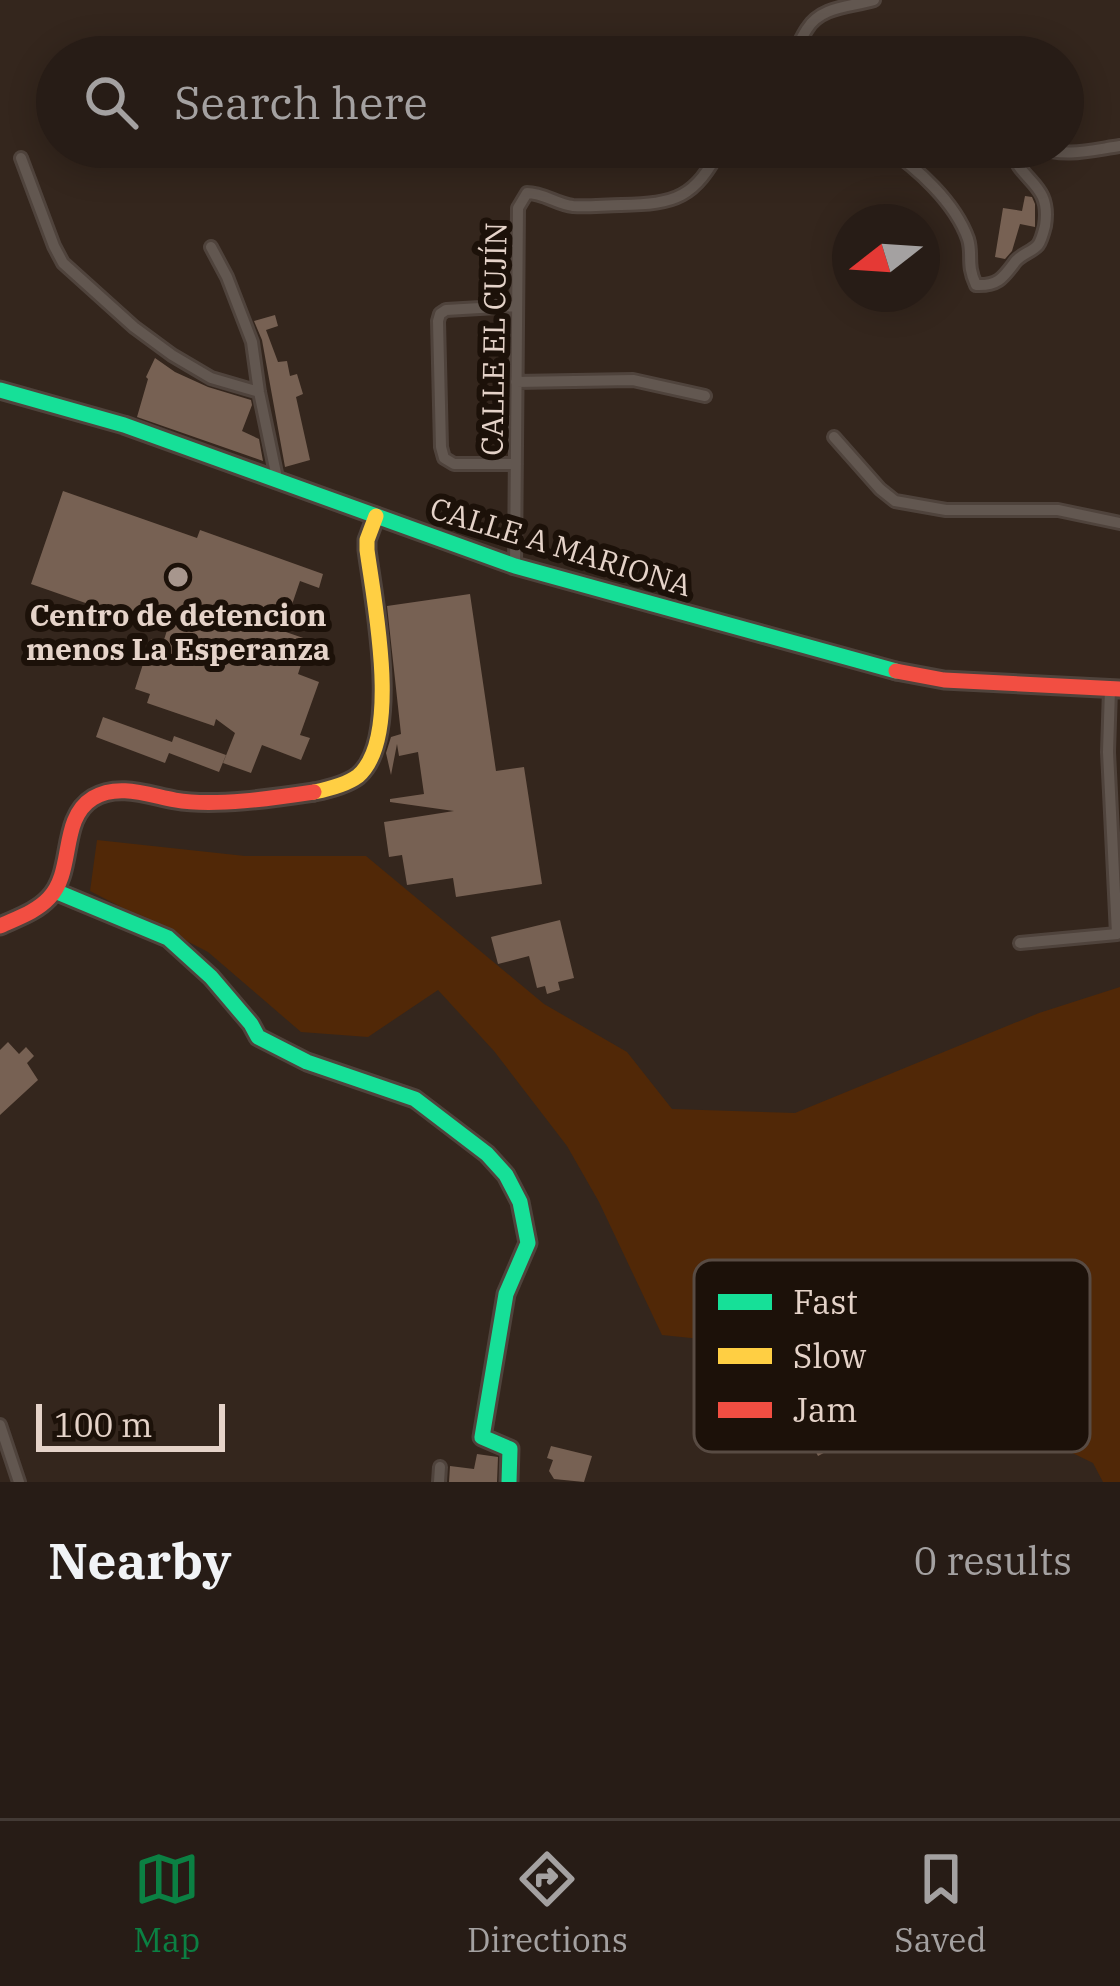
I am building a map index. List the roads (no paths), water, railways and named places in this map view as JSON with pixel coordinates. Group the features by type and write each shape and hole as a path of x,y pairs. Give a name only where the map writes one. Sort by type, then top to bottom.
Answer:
{"street":[{"path":"804,36 829,10 874,0"},
{"path":"1084,151 1120,146"},
{"path":"21,158 63,263 172,355 212,378 259,392"},
{"name":"CALLE EL CUJÍN","path":"515,566 518,208 527,193 568,206 661,204 676,200 710,168"},
{"path":"911,168 940,193 969,241 969,269 976,285 990,286 1005,278 1018,257 1038,244 1045,231 1046,203 1034,180 1020,168"},
{"path":"211,247 252,342 277,478"},
{"path":"516,306 446,310 438,321 444,458 454,464 516,464"},
{"path":"516,382 633,380 705,395"},
{"name":"CALLE A MARIONA","path":"0,390 124,424 515,566 908,674 1115,689"},
{"path":"833,437 895,501 946,510 1058,510 1120,523"},
{"path":"0,926 41,905 55,891 82,805 100,794 127,791 205,803 312,793 364,771 377,748 383,704 367,550 376,516"},
{"path":"1020,943 1117,934 1108,776 1115,689"},
{"path":"55,891 168,938 211,977 258,1037 307,1062 415,1099 473,1142 506,1175 520,1202 528,1243 506,1294 482,1437 510,1449 509,1482"},
{"path":"0,1425 20,1482"},
{"path":"439,1482 440,1467"}],"place":[{"name":"Centro de detencion menos La Esperanza","path":"178,577"}]}
